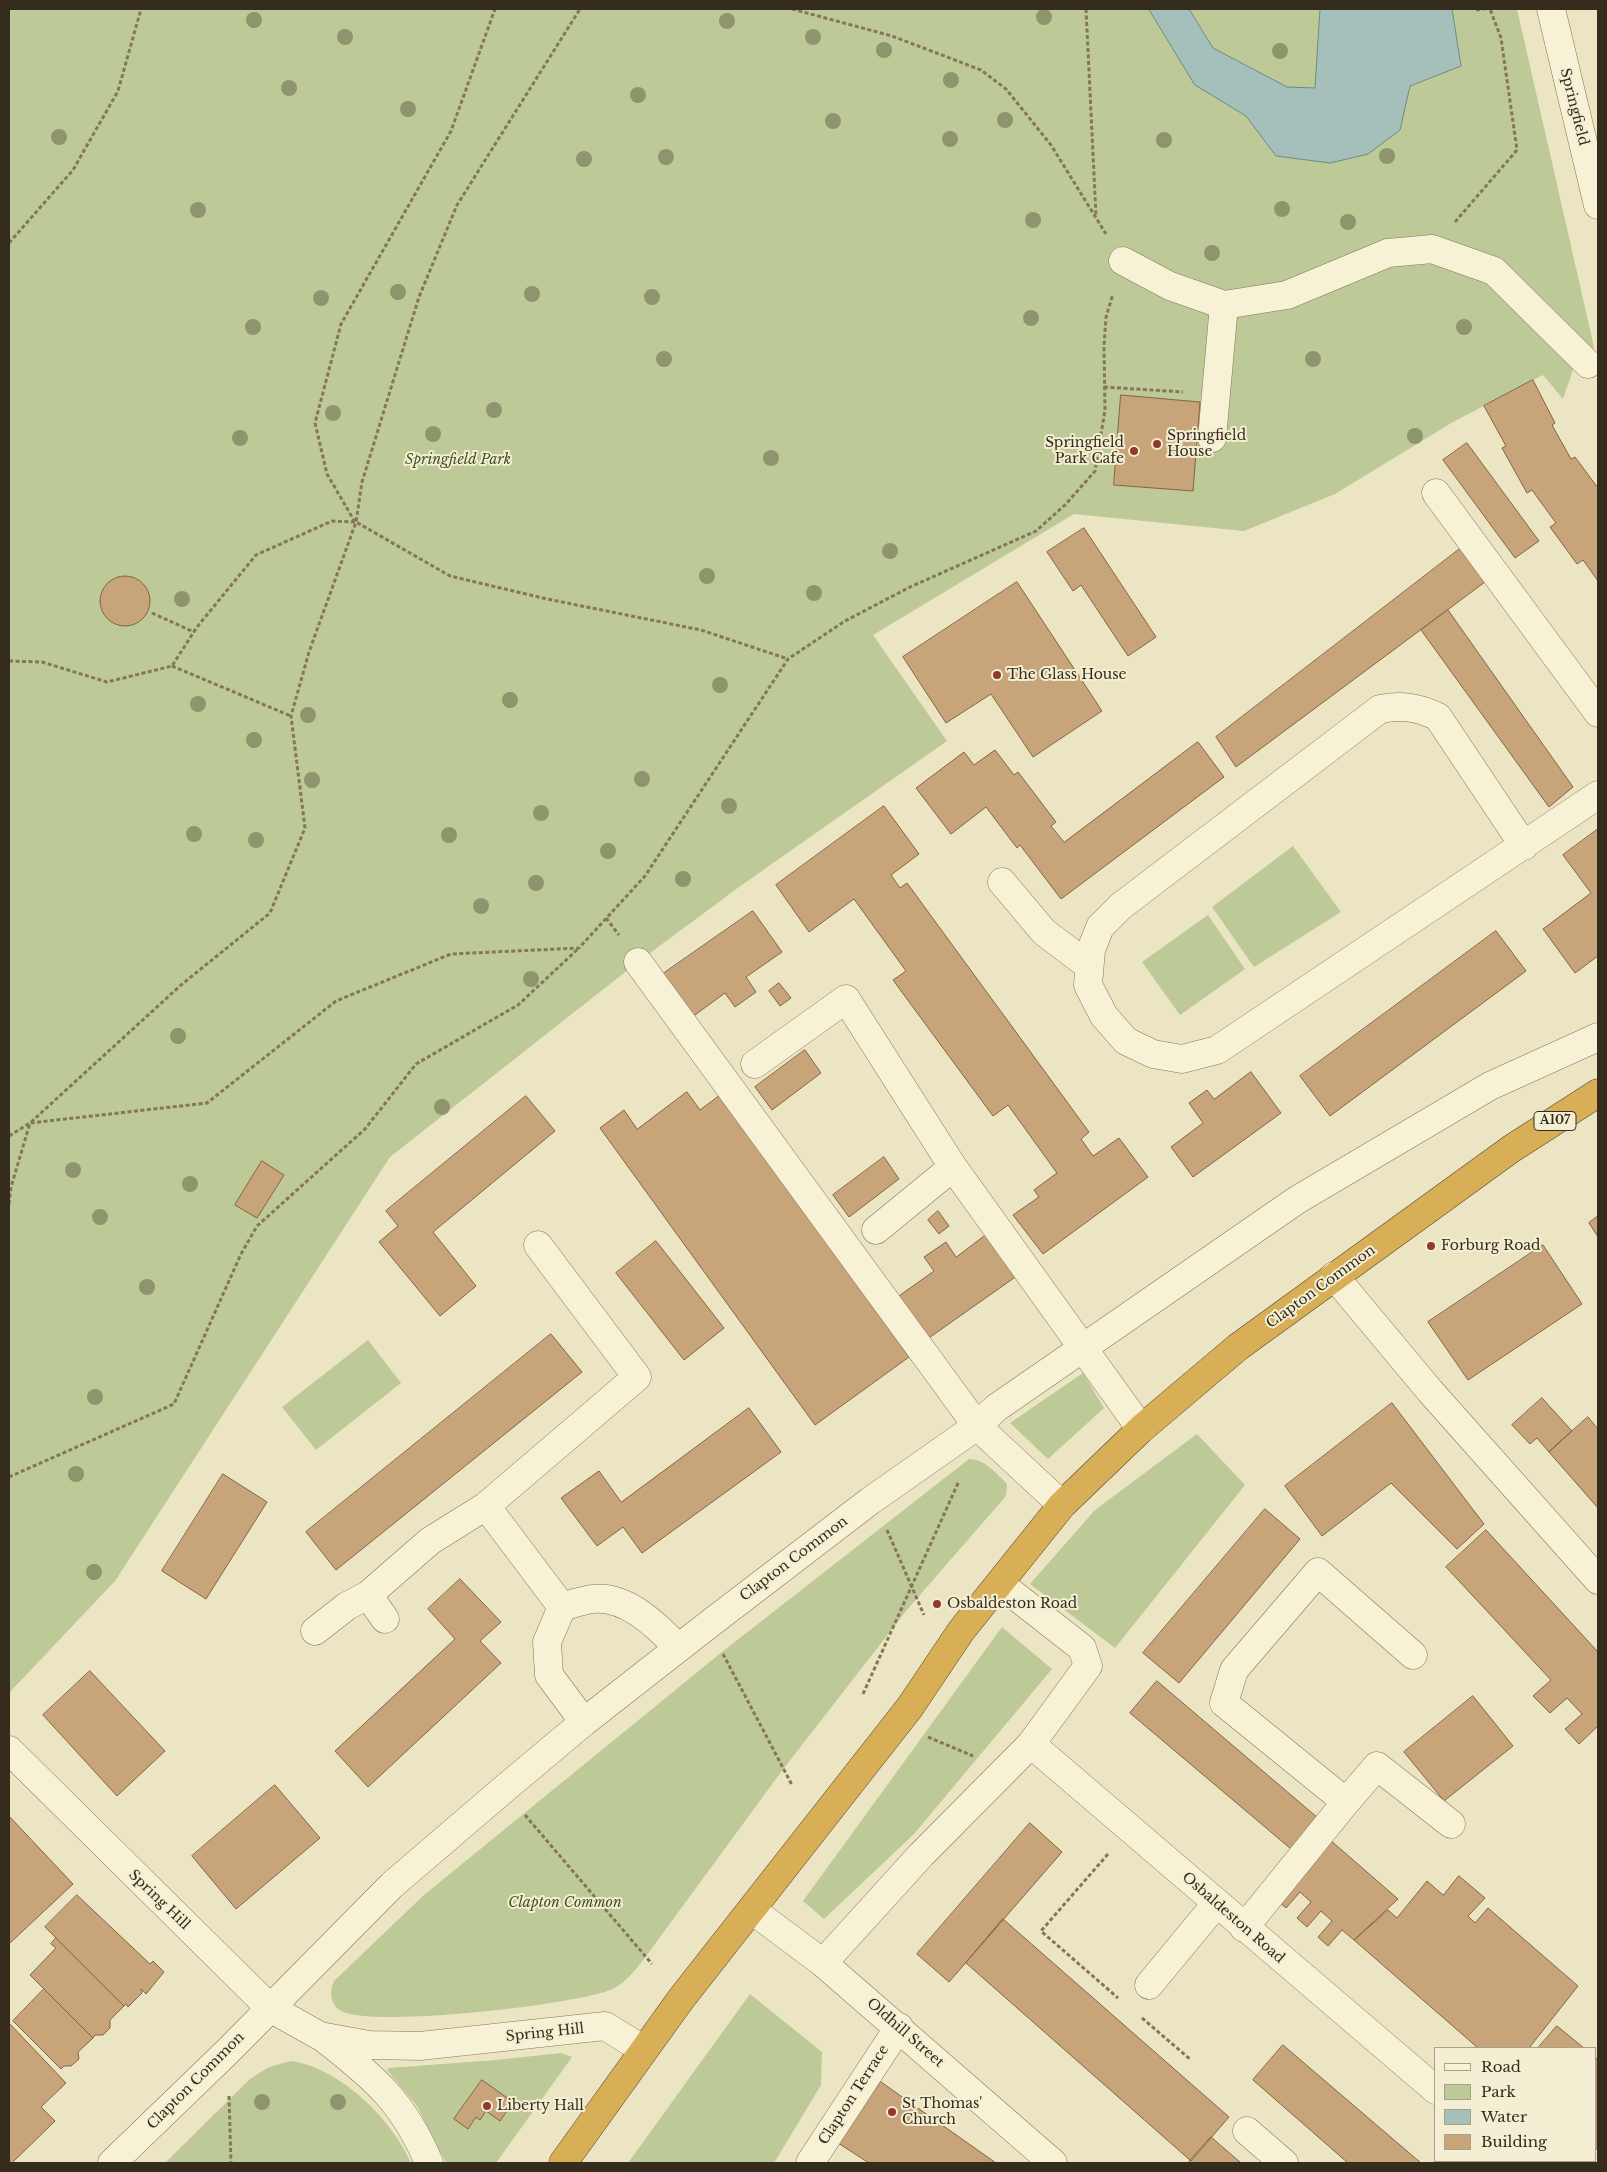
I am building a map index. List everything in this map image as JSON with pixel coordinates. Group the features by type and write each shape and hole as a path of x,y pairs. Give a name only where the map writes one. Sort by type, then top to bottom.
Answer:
{"highway":[{"name":"Clapton Common","path":"563,2163 644,2050 814,1828 910,1707 961,1631 1062,1505 1141,1429 1238,1347 1511,1149 1598,1093"}],"street":[{"name":"Springfield","path":"1551,9 1598,205"},
{"path":"1123,261 1170,286 1224,305 1286,295 1388,253 1432,250 1494,271 1588,364"},
{"path":"1212,438 1224,305"},
{"path":"1436,493 1598,713"},
{"path":"1524,846 1438,717 1423,709 1401,705 1380,709 1121,906 1100,927 1090,950 1088,985 1104,1016 1126,1041 1152,1054 1182,1059 1217,1050 1524,846 1598,795"},
{"path":"1002,882 1044,932 1089,966"},
{"path":"638,962 977,1426 1062,1505"},
{"path":"755,1064 846,998 953,1167 1141,1429"},
{"name":"Clapton Common","path":"112,2163 228,2051 392,1885 584,1722 870,1501 977,1426 996,1408 1298,1200 1490,1086 1598,1038"},
{"path":"876,1230 953,1167"},
{"path":"315,1631 347,1606 368,1595 430,1541 486,1506 637,1377 538,1246"},
{"path":"1334,1276 1430,1391 1598,1580"},
{"path":"486,1506 562,1607"},
{"path":"1346,1802 1224,1703 1234,1670 1318,1572 1413,1655"},
{"path":"823,1963 922,1855 1031,1744 1088,1666 1082,1648 1000,1584"},
{"path":"368,1595 385,1619"},
{"path":"562,1607 594,1599 626,1605 657,1625 678,1648"},
{"path":"562,1607 547,1642 550,1675 584,1722"},
{"name":"Osbaldeston Road","path":"1031,1744 1244,1928 1434,2088"},
{"name":"Spring Hill","path":"9,1750 270,2008 320,2036 362,2068 402,2111 418,2137 429,2163"},
{"path":"1244,1928 1377,1766 1451,1824"},
{"path":"1148,1985 1216,1904"},
{"name":"Oldhill Street","path":"752,1910 823,1963 899,2027 1053,2163"},
{"name":"Spring Hill","path":"320,2036 369,2045 420,2046 605,2026 644,2050"},
{"name":"Clapton Terrace","path":"810,2163 899,2027"},
{"path":"1247,2131 1284,2163"}],"path":[{"path":"9,243 73,170 118,91 141,9"},
{"path":"356,522 327,474 315,423 340,324 451,131 495,9"},
{"path":"9,1136 30,1123 181,985 270,913 305,828 291,716 309,652 356,522 362,482 419,297 457,205 580,9"},
{"path":"792,9 892,36 981,70 1006,89 1051,145 1096,217 1086,9"},
{"path":"1476,10 1484,9"},
{"path":"1432,250 1517,150 1501,38 1490,9"},
{"path":"9,1478 174,1404 241,1254 257,1226 365,1129 416,1064 518,1005 579,948 645,876 788,659 845,621 910,587 1036,531 1066,504 1095,470 1104,410 1106,318 1123,261"},
{"path":"1104,387 1216,394"},
{"path":"172,666 194,632 256,555 332,521 356,522 450,576 548,599 701,630 788,659"},
{"path":"152,613 194,632"},
{"path":"9,661 42,662 107,682 172,666 291,716"},
{"path":"30,1123 206,1104 336,1001 451,954 579,948"},
{"path":"9,1204 11,1187 30,1123"},
{"path":"863,1694 911,1584 961,1478"},
{"path":"870,1501 886,1528 924,1615"},
{"path":"708,1625 792,1785"},
{"path":"924,1735 975,1756"},
{"path":"504,1789 652,1964"},
{"path":"1121,2000 1041,1932 1129,1829"},
{"path":"1136,2012 1191,2060"},
{"path":"228,2051 231,2163"}],"green space":[{"name":"Springfield Park","path":"9,9 1517,9 1594,347 1576,361 1563,399 1543,375 1453,422 1335,494 1244,531 1074,514 873,635 947,741 739,887 638,962 390,1157 115,1581 9,1693"},
{"path":"1293,846 1341,912 1254,967 1212,907"},
{"path":"1208,915 1245,969 1180,1015 1142,962"},
{"path":"368,1340 401,1383 316,1450 282,1407"},
{"path":"1083,1373 1104,1408 1048,1459 1010,1423"},
{"path":"1197,1434 1245,1485 1115,1648 1030,1584 1095,1510"},
{"name":"Clapton Common","path":"969,1459 985,1464 1007,1484 1006,1496 906,1611 781,1772 641,1963 623,1982 610,1990 557,2002 517,2008 430,2016 360,2016 341,2011 337,2008 332,1998 331,1989 334,1981 424,1895 722,1652"},
{"path":"1002,1627 1052,1669 914,1834 824,1919 803,1901"},
{"path":"750,1994 822,2052 821,2085 774,2163 628,2163"},
{"path":"561,2053 572,2057 496,2163 446,2163 417,2106 387,2070 389,2068"},
{"path":"291,2061 328,2074 362,2098 391,2129 411,2163 165,2163 250,2079 269,2067"}],"water":[{"path":"1149,9 1189,9 1213,48 1287,87 1315,88 1320,9 1452,9 1461,66 1410,86 1400,130 1368,154 1330,163 1276,156 1246,116 1195,85"}],"building":[{"path":"1533,380 1555,423 1552,425 1571,459 1575,457 1598,488 1598,581 1583,560 1577,564 1550,527 1556,523 1532,490 1527,493 1502,448 1506,446 1484,406"},
{"name":"Springfield House","path":"1121,395 1200,402 1193,491 1114,485"},
{"path":"1467,443 1539,541 1515,558 1443,460"},
{"path":"1084,528 1156,637 1128,656 1081,585 1073,591 1047,552"},
{"path":"1461,548 1485,582 1236,767 1216,737"},
{"path":"125,576 134,578 145,587 150,601 148,610 139,621 125,626 116,624 105,615 100,601 102,592 111,581"},
{"name":"The Glass House","path":"1017,582 1102,711 1033,757 991,694 946,723 903,657"},
{"path":"1448,610 1573,787 1549,807 1421,630"},
{"path":"1198,742 1224,777 1061,899 1020,845 1017,848 986,807 951,834 916,788 964,752 974,765 995,750 1014,775 1018,772 1056,822 1051,826 1064,842"},
{"path":"884,806 919,854 891,875 900,888 907,883 1089,1132 1081,1139 1093,1156 1119,1138 1148,1177 1043,1254 1013,1215 1039,1197 1034,1190 1057,1173 1008,1105 993,1116 893,980 906,971 854,899 809,932 776,885"},
{"path":"1598,829 1598,956 1575,973 1543,929 1591,893 1563,855"},
{"path":"753,911 782,952 746,977 756,992 735,1007 725,993 688,1020 657,978"},
{"path":"1496,931 1526,971 1330,1116 1300,1076"},
{"path":"779,983 791,998 780,1006 769,991"},
{"path":"805,1050 821,1073 772,1110 755,1087"},
{"path":"1251,1072 1281,1113 1193,1177 1171,1147 1203,1123 1189,1103 1207,1090 1214,1099"},
{"path":"687,1092 700,1110 720,1095 909,1357 815,1425 600,1128 624,1110 637,1129"},
{"path":"526,1096 555,1131 433,1232 476,1286 440,1316 379,1242 398,1226 386,1211"},
{"path":"884,1157 899,1179 849,1217 833,1195"},
{"path":"262,1161 284,1175 257,1218 235,1205"},
{"path":"938,1211 949,1226 939,1234 928,1220"},
{"path":"1598,1216 1598,1237 1589,1223"},
{"path":"991,1231 1021,1273 926,1340 896,1298 934,1271 924,1257 946,1242 956,1257"},
{"path":"656,1241 724,1328 684,1360 616,1273"},
{"path":"1543,1245 1582,1304 1468,1380 1428,1322"},
{"path":"551,1334 582,1372 336,1570 306,1532"},
{"path":"1542,1398 1572,1431 1549,1452 1537,1438 1530,1444 1512,1425"},
{"path":"1392,1403 1484,1524 1457,1549 1391,1483 1322,1536 1285,1486"},
{"path":"749,1408 781,1452 642,1553 623,1527 597,1546 561,1498 599,1471 621,1502"},
{"path":"1588,1417 1598,1429 1598,1508 1549,1452"},
{"path":"223,1474 267,1502 206,1599 162,1571"},
{"path":"1265,1509 1300,1539 1179,1683 1143,1653"},
{"path":"1486,1530 1598,1652 1598,1726 1579,1744 1565,1729 1582,1714 1567,1698 1550,1713 1533,1696 1551,1680 1446,1567"},
{"path":"460,1579 501,1622 480,1641 501,1663 368,1787 335,1751 455,1639 428,1609"},
{"path":"90,1671 165,1751 117,1796 43,1715"},
{"path":"1157,1681 1318,1818 1291,1849 1130,1713"},
{"path":"1473,1696 1513,1746 1444,1801 1404,1752"},
{"path":"275,1785 320,1838 236,1909 192,1856"},
{"path":"9,1816 73,1884 9,1944"},
{"path":"1030,1823 1062,1852 949,1982 917,1954"},
{"path":"1329,1839 1398,1899 1354,1940 1342,1930 1328,1946 1318,1937 1332,1921 1321,1911 1307,1927 1297,1918 1311,1902 1300,1892 1286,1908 1276,1899"},
{"path":"1459,1876 1485,1898 1468,1916 1475,1923 1488,1908 1578,1986 1530,2047 1477,2047 1354,1940 1388,1910 1397,1918 1427,1881 1443,1895"},
{"path":"77,1895 150,1964 153,1961 164,1972 146,1994 141,1989 142,1993 128,2007 126,2004 124,2006 45,1927"},
{"path":"1003,1919 1229,2117 1191,2161 966,1963"},
{"path":"56,1938 124,2006 110,2020 110,2028 103,2035 95,2035 93,2038 30,1975 56,1948 51,1944"},
{"path":"44,1989 93,2038 78,2052 79,2059 71,2066 64,2066 61,2069 13,2021"},
{"path":"9,2023 66,2083 41,2107 55,2121 12,2163 9,2163"},
{"path":"1557,2026 1583,2047 1539,2047"},
{"path":"1283,2045 1421,2163 1348,2163 1253,2080"},
{"path":"1597,2059 1598,2060 1598,2151 1597,2150"},
{"name":"Liberty Hall","path":"482,2080 513,2102 500,2121 486,2111 480,2120 476,2117 468,2129 454,2119"},
{"name":"St Thomas' Church","path":"881,2082 996,2163 869,2163 838,2143"},
{"path":"1211,2137 1241,2163 1188,2163"}],"place":[{"name":"Springfield House","path":"1157,444"},
{"name":"Springfield Park Cafe","path":"1134,451"},
{"name":"The Glass House","path":"997,675"},
{"name":"Forburg Road","path":"1431,1246"},
{"name":"Osbaldeston Road","path":"937,1604"},
{"name":"Liberty Hall","path":"487,2106"},
{"name":"St Thomas' Church","path":"892,2112"}]}
